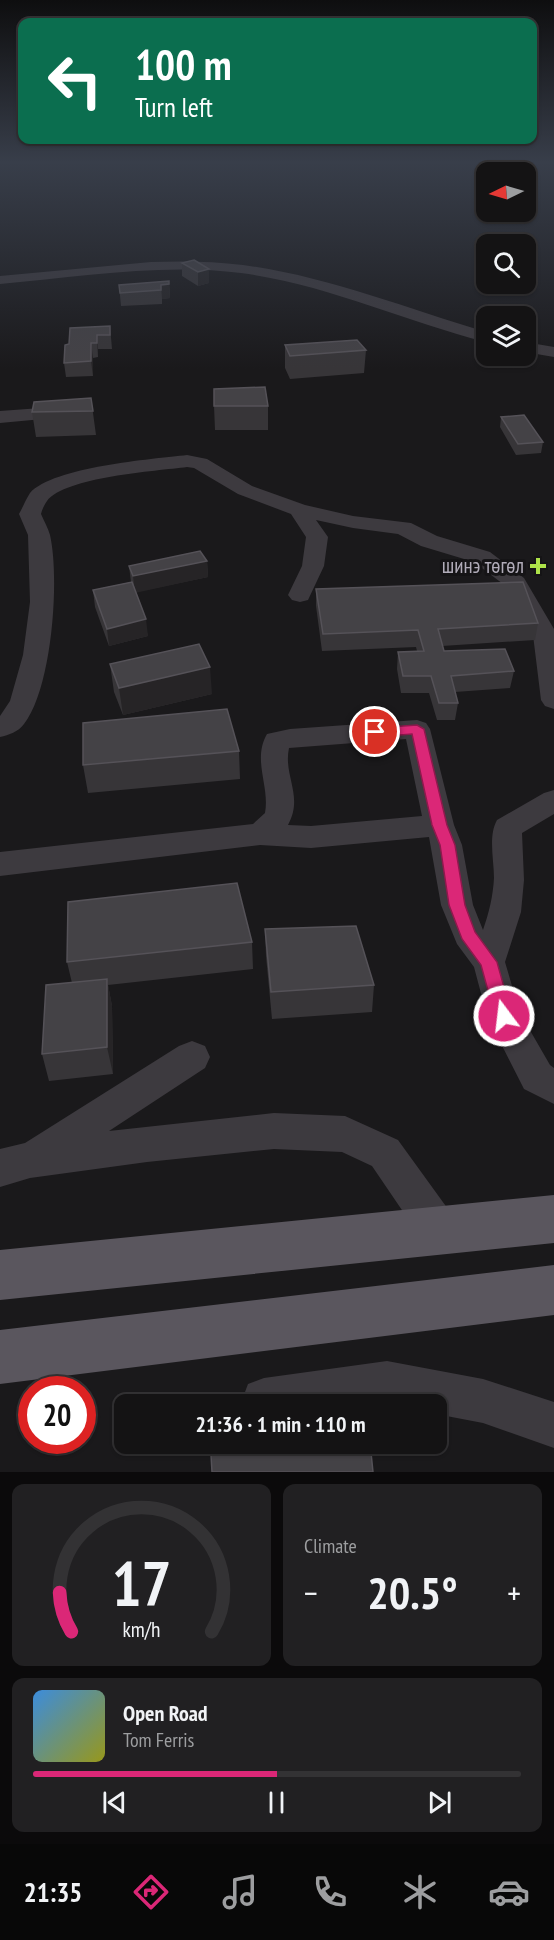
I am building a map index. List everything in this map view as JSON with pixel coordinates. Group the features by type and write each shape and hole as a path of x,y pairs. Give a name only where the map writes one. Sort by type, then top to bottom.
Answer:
{"main road":[{"path":"0,1275 554,1219"},
{"path":"0,1357 554,1290"}],"street":[{"path":"0,280 155,267 199,266 239,269 287,277 372,300 476,334"},
{"path":"536,349 554,352"},
{"path":"0,417 81,411"},
{"path":"0,728 15,718 27,688 38,645 41,578 39,534 30,514 39,496 67,480 105,471 187,461 200,463 245,490 299,510 353,522 403,528 429,541 482,557 516,583 536,616 545,635 554,700"},
{"path":"299,510 318,537 314,566 300,595"},
{"path":"260,834 275,822 282,809 272,751 277,741 290,738 417,729 439,825 447,845 457,905 468,935 489,962 504,1016 537,1077 554,1087"},
{"path":"489,962 505,912 509,880 507,828 554,800"},
{"path":"0,864 260,834 311,837 439,825"},
{"path":"15,1164 192,1057"},
{"path":"15,1164 147,1144 274,1131 345,1134 385,1153 439,1230"},
{"path":"307,1394 387,1383 446,1394"},
{"path":"447,1394 483,1401 554,1425"}],"building":[{"path":"194,260 209,269 198,272 182,263"},
{"path":"169,281 169,284 161,285 161,290 120,293 119,285"},
{"path":"110,326 110,335 97,335 97,343 91,343 91,361 64,363 65,345 69,344 70,328"},
{"path":"357,340 366,350 290,356 285,345"},
{"path":"265,387 268,406 214,406 214,389"},
{"path":"91,398 93,411 32,412 34,402"},
{"path":"524,415 543,442 518,444 501,417"},
{"path":"200,551 207,561 133,576 129,566"},
{"path":"132,582 146,619 107,629 93,590"},
{"path":"523,582 538,623 438,629 444,651 505,649 514,671 451,676 458,703 439,703 431,676 403,676 398,652 424,651 418,630 323,634 316,589"},
{"path":"199,644 210,667 119,688 110,664"},
{"path":"227,709 239,751 83,765 83,723"},
{"path":"237,883 252,942 67,962 68,902"},
{"path":"356,926 374,985 271,992 265,929"},
{"path":"107,979 107,1047 42,1054 46,985"},
{"path":"371,1454 373,1472 212,1472 211,1455"}],"place":[{"name":"шинэ төгөл","path":"538,566"}],"route":[{"path":"375,732 417,729 439,825 447,845 457,905 468,935 489,962 504,1016"}]}
